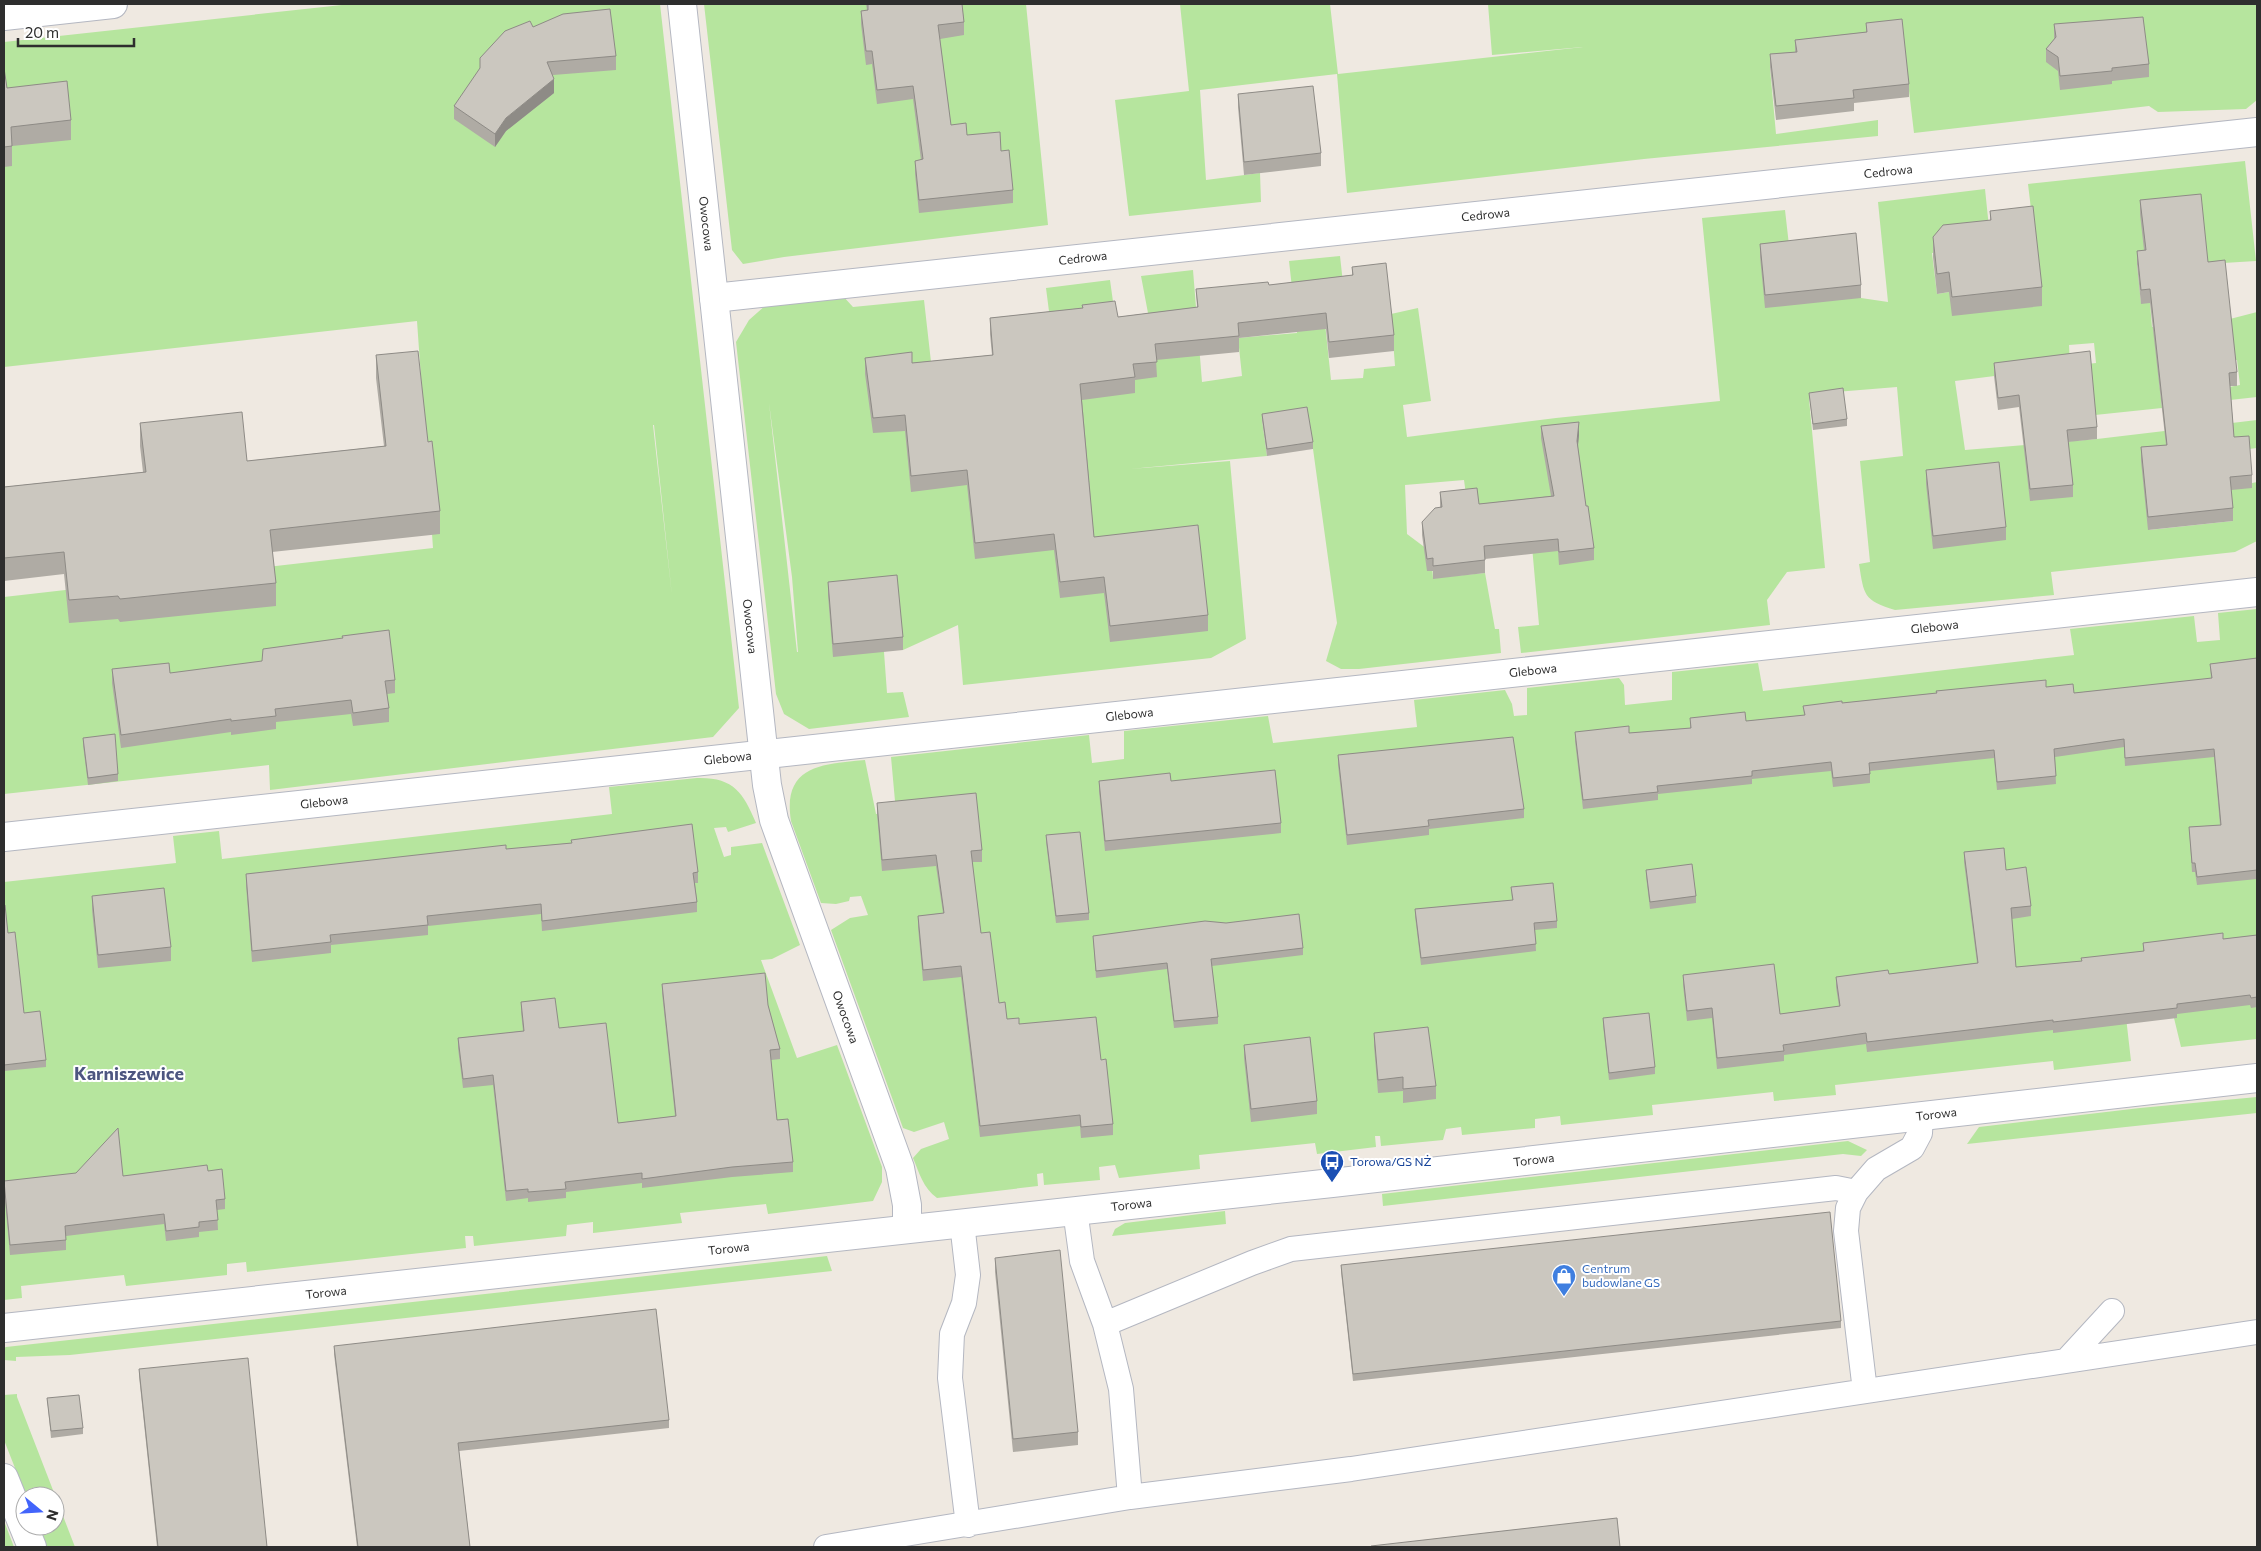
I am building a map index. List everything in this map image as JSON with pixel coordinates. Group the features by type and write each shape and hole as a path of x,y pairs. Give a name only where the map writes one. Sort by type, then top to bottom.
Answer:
{"street":[{"path":"4,16 113,4"},
{"name":"Owocowa","path":"682,4 763,753 774,820 900,1168 907,1205 907,1228"},
{"name":"Cedrowa","path":"714,298 2257,132"},
{"name":"Glebowa","path":"4,837 2257,592"},
{"name":"Torowa","path":"4,1328 1332,1183 2257,1078"},
{"path":"4,1478 32,1547"}],"lane":[{"path":"1865,1391 1846,1231 1848,1208 1856,1192 1876,1169 1912,1148 1920,1133 1921,1115"},
{"path":"1105,1324 1252,1263 1291,1249 1836,1188 1856,1192"},
{"path":"1075,1210 1082,1261 1105,1324 1121,1389 1130,1497"},
{"path":"962,1223 968,1275 964,1304 952,1334 950,1378 968,1525"},
{"path":"2066,1361 2112,1310"},
{"path":"826,1547 1130,1497 1351,1469 2257,1332"}],"green space":[{"path":"351,4 660,4 739,708 713,737 270,790 269,765 4,794 4,597 433,548 417,321 4,367 4,42","holes":["653,425 654,425 672,596"]},
{"path":"704,4 1026,4 1048,225 784,257 743,264 732,250"},
{"path":"1180,4 1330,4 1338,74 1583,47 1492,55 1488,4 2257,4 2257,100 2246,109 2158,112 2149,106 1914,133 1902,32 1770,68 1776,134 1878,120 1878,136 1644,159 1347,193 1337,74 1200,90 1206,180 1260,173 1261,202 1129,216 1115,100 1189,91"},
{"path":"2245,161 2256,261 2137,265 2141,303 2150,303 2152,327 2230,319 2257,312 2257,397 2230,400 2229,387 2240,385 2237,360 2158,369 2162,408 2095,415 2057,368 1955,381 1965,450 2097,439 2257,420 2257,448 2249,449 2149,530 2233,521 2229,488 2257,482 2257,541 2235,552 2051,572 2054,595 1895,610 1877,603 1867,595 1862,583 1859,564 1870,562 1860,461 1903,456 1897,387 1811,394 1809,399 1825,568 1787,572 1767,600 1770,625 1521,653 1518,627 1539,625 1531,535 1467,502 1464,480 1405,485 1407,534 1431,552 1433,578 1485,573 1495,629 1499,629 1501,653 1359,669 1341,669 1326,661 1337,623 1313,449 1262,420 1267,456 1130,469 1230,461 1246,639 1211,658 963,685 958,625 903,650 897,588 884,652 887,693 903,692 909,717 809,729 784,714 776,694 736,342 749,320 766,305 842,295 853,307 924,300 942,459 1067,452 1046,288 1110,280 1115,316 1133,380 1151,329 1141,276 1193,270 1202,382 1242,376 1238,338 1297,333 1289,261 1340,256 1344,292 1322,295 1331,380 1363,378 1364,369 1395,366 1391,314 1418,308 1431,401 1403,405 1407,437 1556,418 1720,401 1702,218 1785,210 1790,254 1861,298 1888,302 1878,202 1985,189 1991,247 1932,253 1937,294 1949,292 2033,226 2028,184","holes":["2094,343 2096,363 2070,366 2069,345","769,403 792,577 798,652 797,652"]},
{"path":"2257,609 2257,1039 2181,1047 2174,1018 2146,980 2122,982 2131,1061 2054,1070 2053,1061 1835,1085 1836,1095 1774,1101 1773,1092 1652,1105 1653,1115 1561,1125 1560,1116 1535,1119 1535,1128 1462,1135 1461,1127 1446,1129 1443,1140 1381,1146 1380,1136 1375,1136 1376,1147 1317,1154 1315,1143 1199,1155 1200,1169 1119,1178 1115,1165 1099,1167 1100,1180 1044,1185 1043,1173 1037,1174 1038,1186 937,1198 925,1185 913,1158 921,1149 949,1139 944,1122 914,1132 903,1128 831,930 850,918 868,915 861,896 850,897 849,901 836,904 821,903 791,821 790,802 793,788 799,778 809,771 834,763 865,760 876,814 896,812 891,757 1089,735 1092,763 1124,759 1124,731 1268,716 1273,743 1417,727 1414,700 1505,690 1512,704 1514,716 1527,715 1527,688 1619,678 1624,685 1625,705 1672,700 1672,672 1758,663 1763,691 2074,655 2070,629 2194,616 2197,642 2220,640 2218,613"},
{"path":"697,778 720,780 735,788 746,803 756,823 728,832 726,827 714,828 724,857 731,855 731,847 762,843 800,945 772,959 761,960 797,1058 837,1045 882,1167 882,1182 873,1201 768,1214 766,1204 680,1213 682,1223 593,1233 593,1222 567,1225 566,1236 474,1246 473,1236 465,1236 466,1248 247,1272 246,1262 227,1264 227,1275 126,1286 124,1275 21,1286 22,1298 4,1300 4,882 176,863 173,836 219,831 222,859 612,814 609,787"},
{"path":"2257,1097 2257,1113 1967,1144 1979,1127 2140,1108"},
{"path":"1848,1141 1867,1150 1861,1156 1843,1154 1383,1206 1382,1194"},
{"path":"1225,1211 1226,1224 1112,1236 1115,1229 1125,1223"},
{"path":"827,1256 832,1271 70,1355 16,1357 16,1361 4,1360 4,1348 6,1347"},
{"path":"17,1394 51,1486 22,1486 4,1440 4,1395"},
{"path":"4,1521 14,1547 4,1547"},
{"path":"65,1521 75,1547 46,1547 42,1536 65,1536"}],"building":[{"path":"868,4 962,4 964,22 938,25 951,125 966,123 967,135 1000,132 1001,151 1009,150 1013,190 919,200 915,161 923,159 913,86 877,90 872,51 866,51 861,11 868,10"},
{"path":"610,9 616,56 547,62 554,79 506,118 495,134 454,106 480,68 480,58 505,31 530,21 533,27 563,14"},
{"path":"2143,17 2149,64 2112,68 2112,71 2060,76 2058,57 2046,49 2056,37 2054,24"},
{"path":"1902,19 1909,84 1853,90 1854,98 1776,106 1770,54 1797,52 1795,40 1867,32 1866,23"},
{"path":"4,68 7,88 67,81 71,120 11,127 12,146 4,147"},
{"path":"1313,86 1321,153 1244,162 1238,94"},
{"path":"2201,194 2208,262 2225,260 2237,372 2229,373 2234,437 2249,436 2252,475 2230,477 2233,508 2148,517 2141,447 2167,445 2150,289 2141,290 2137,251 2146,250 2140,200"},
{"path":"2033,206 2042,287 1952,297 1949,272 1937,274 1933,237 1943,225 1991,220 1990,211"},
{"path":"1856,233 1861,285 1765,295 1760,244"},
{"path":"1386,263 1394,335 1329,342 1326,313 1238,323 1239,336 1155,344 1157,362 1133,364 1135,377 1080,384 1094,537 1198,525 1208,615 1110,626 1104,577 1060,582 1054,534 975,543 967,470 911,476 905,415 873,418 865,358 912,352 912,363 993,355 990,318 1083,308 1082,305 1115,301 1118,317 1198,307 1196,289 1268,282 1269,285 1353,275 1352,267"},
{"path":"418,351 428,442 432,441 440,511 270,530 276,583 120,599 118,596 69,600 64,552 4,558 4,487 146,472 140,423 242,412 247,461 386,446 376,355"},
{"path":"2090,351 2097,427 2067,430 2073,485 2030,489 2019,395 1998,398 1994,363"},
{"path":"1843,388 1847,419 1813,424 1809,393"},
{"path":"1307,407 1313,442 1267,449 1262,414"},
{"path":"1579,422 1577,441 1594,548 1559,552 1558,539 1484,546 1485,560 1433,566 1433,558 1427,559 1422,522 1435,508 1442,507 1440,492 1477,488 1479,504 1554,496 1541,426"},
{"path":"1999,462 2006,527 1933,536 1926,470"},
{"path":"897,575 903,637 833,644 828,582"},
{"path":"389,630 395,680 385,681 389,708 353,713 351,700 275,709 276,716 231,721 231,719 121,735 112,669 169,663 170,673 262,661 263,649"},
{"path":"2257,658 2257,870 2197,877 2195,863 2192,863 2189,827 2221,825 2214,749 2125,758 2124,739 2054,749 2056,776 1997,782 1994,750 1869,763 1870,774 1833,778 1831,762 1752,771 1752,776 1657,786 1658,792 1583,800 1575,732 1629,726 1629,733 1691,728 1690,718 1745,712 1746,721 1805,715 1803,706 2046,680 2046,687 2073,684 2074,693 2212,678 2210,664"},
{"path":"115,734 118,774 88,778 83,738"},
{"path":"1513,737 1524,809 1428,820 1429,826 1347,835 1338,755"},
{"path":"1275,770 1281,823 1105,841 1099,781 1170,773 1171,781"},
{"path":"976,793 982,850 971,851 981,933 990,932 999,1003 1005,1002 1007,1019 1019,1018 1019,1024 1096,1017 1101,1060 1106,1059 1113,1124 1081,1127 1080,1115 980,1126 961,966 923,970 918,916 944,913 936,855 882,860 877,803"},
{"path":"692,824 698,872 693,873 697,902 542,921 541,904 427,916 428,925 330,935 331,942 252,951 246,874 506,845 506,849 572,843 571,840"},
{"path":"1080,832 1089,913 1056,916 1046,835"},
{"path":"2004,848 2006,870 2026,867 2031,906 2011,908 2016,967 2082,961 2081,958 2144,951 2143,943 2223,933 2223,939 2257,935 2257,997 2251,998 2250,995 2177,1004 2177,1008 2053,1022 2053,1020 1867,1042 1866,1033 1783,1045 1784,1051 1717,1058 1712,1008 1687,1011 1683,975 1774,964 1780,1014 1840,1006 1836,977 1888,970 1889,974 1978,963 1964,852"},
{"path":"1692,864 1696,896 1650,902 1646,870"},
{"path":"1553,883 1557,921 1534,923 1536,944 1421,958 1415,909 1513,900 1511,887"},
{"path":"164,888 171,947 98,955 92,896"},
{"path":"4,905 8,933 15,932 24,1013 40,1011 46,1060 4,1065"},
{"path":"1299,914 1303,948 1211,959 1218,1017 1174,1021 1167,963 1096,971 1093,936 1205,921 1226,923"},
{"path":"765,973 768,1005 780,1049 770,1050 777,1120 788,1119 793,1162 732,1167 642,1179 642,1173 565,1182 566,1189 528,1192 528,1189 506,1191 493,1075 463,1079 458,1038 524,1031 521,1002 555,998 559,1028 606,1023 618,1123 676,1116 662,984"},
{"path":"1649,1013 1655,1067 1609,1073 1603,1018"},
{"path":"1428,1027 1436,1086 1403,1089 1403,1077 1378,1080 1374,1033"},
{"path":"1310,1037 1317,1101 1251,1109 1244,1045"},
{"path":"118,1128 123,1176 207,1165 208,1171 222,1169 225,1199 216,1200 218,1220 199,1222 199,1227 166,1231 164,1214 65,1226 66,1240 10,1245 4,1181 76,1173"},
{"path":"1830,1212 1841,1321 1353,1374 1341,1265"},
{"path":"1060,1250 1078,1432 1013,1439 995,1258"},
{"path":"656,1309 669,1420 458,1443 470,1547 358,1547 334,1346"},
{"path":"248,1358 267,1547 158,1547 139,1369"},
{"path":"79,1395 83,1428 51,1431 47,1398"},
{"path":"1617,1518 1620,1547 1371,1547 1371,1546"}],"place":[{"name":"Torowa/GS NŻ","path":"1332,1183"},
{"name":"Centrum budowlane GS","path":"1564,1297"}],"district":[{"name":"Karniszewice","path":"129,1074"}]}
